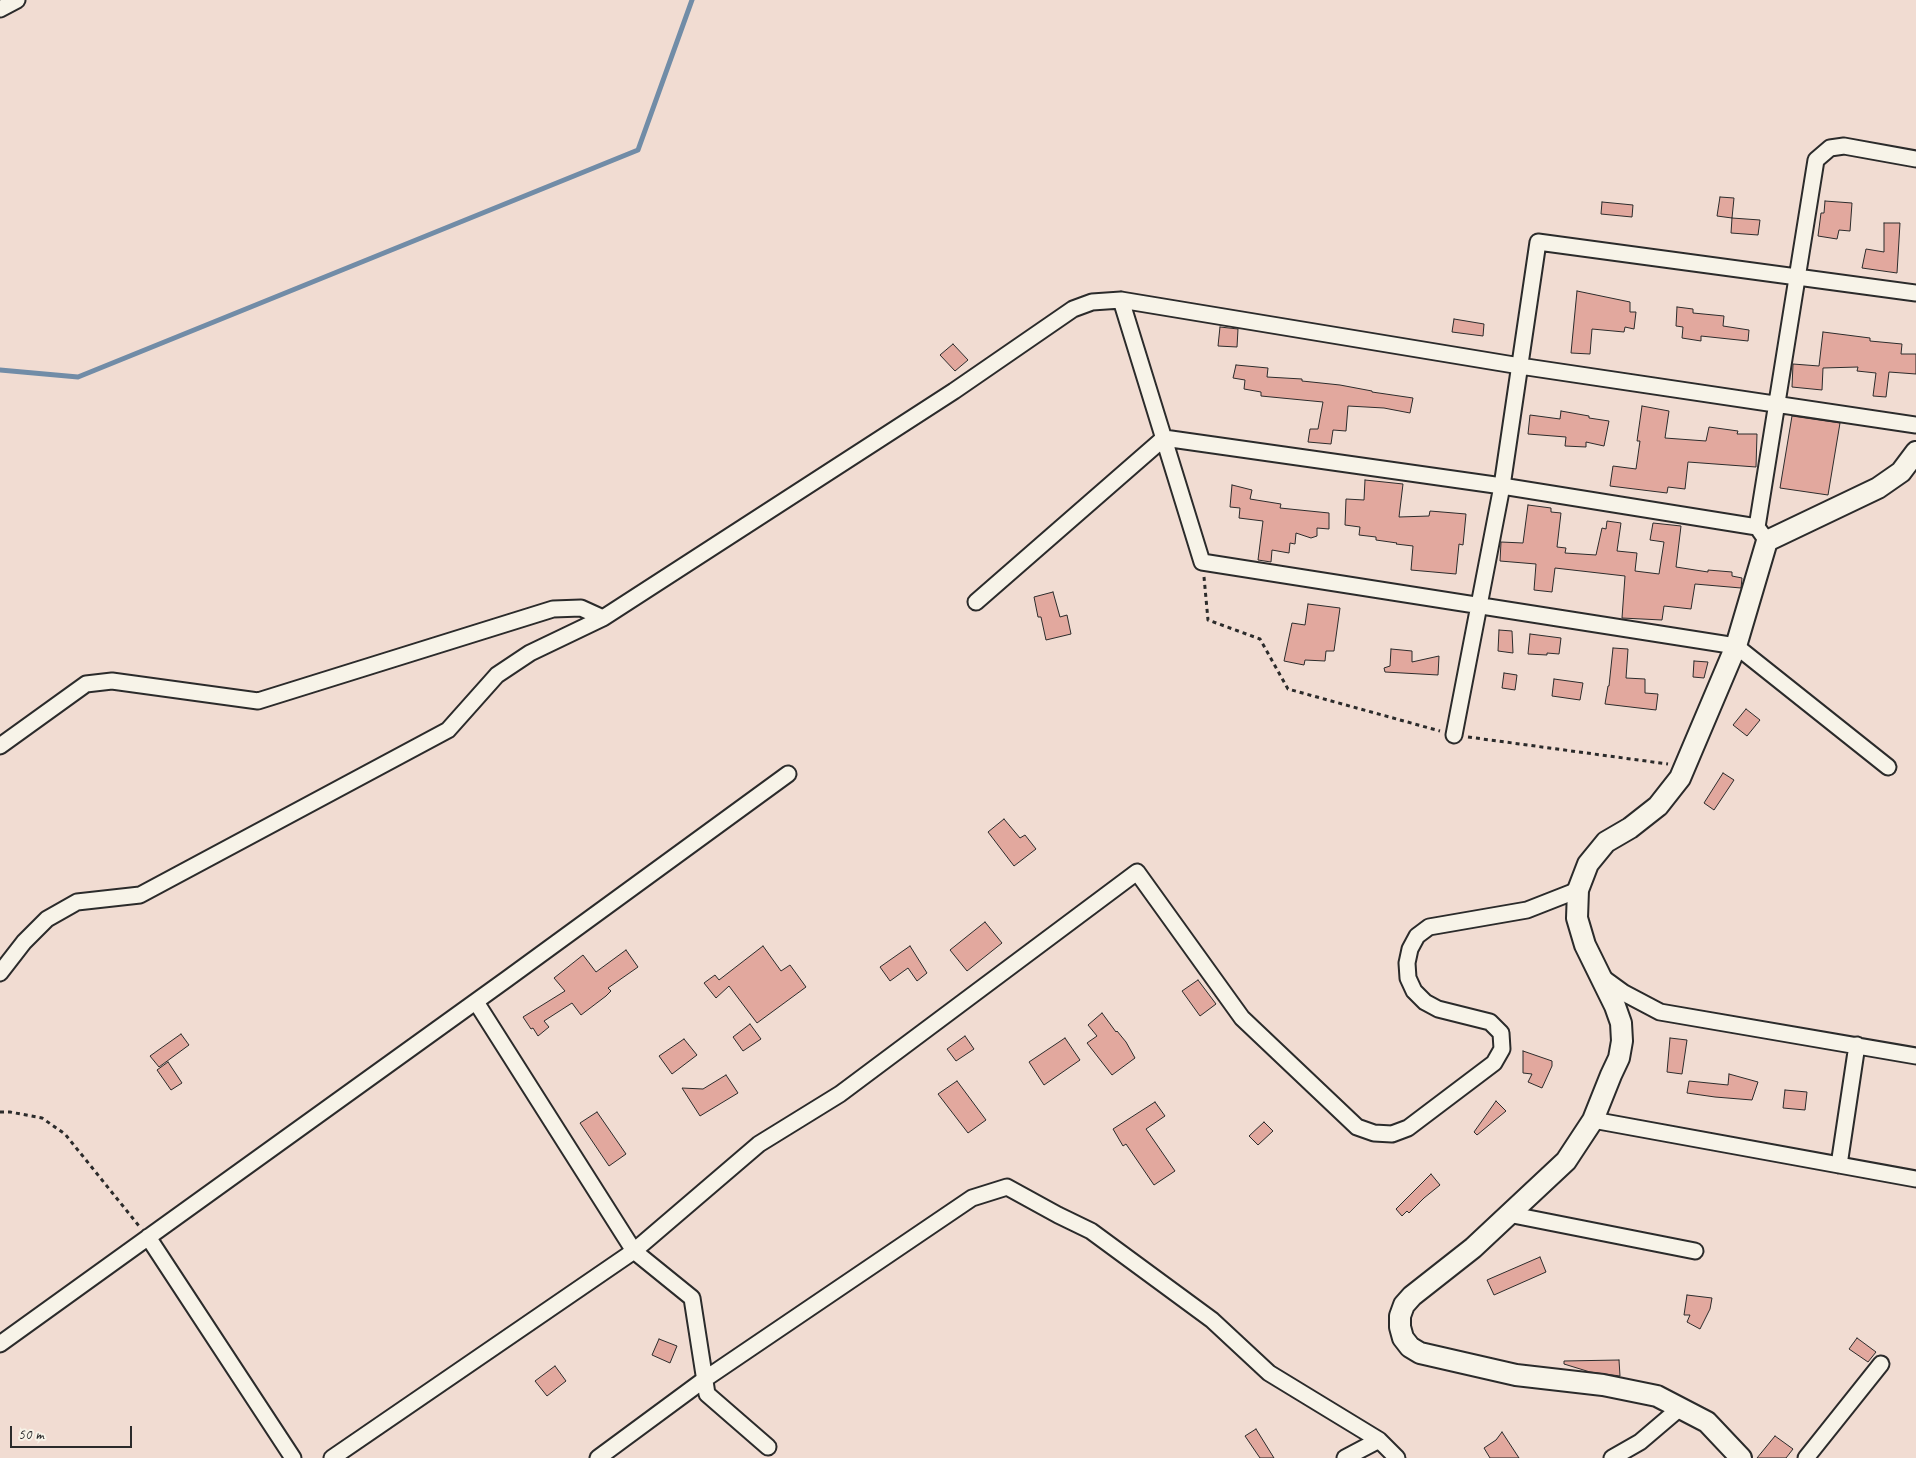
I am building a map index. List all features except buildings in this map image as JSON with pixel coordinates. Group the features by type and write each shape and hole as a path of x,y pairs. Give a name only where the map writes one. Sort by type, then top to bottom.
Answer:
{"street":[{"path":"0,9 17,0"},
{"path":"1741,1458 1707,1422 1657,1396 1602,1385 1516,1375 1420,1354 1410,1347 1403,1338 1400,1316 1404,1305 1412,1296 1473,1248 1566,1161 1593,1120 1619,1058 1622,1041 1621,1023 1585,944 1577,918 1578,890 1588,864 1606,842 1630,828 1658,806 1680,778 1736,646 1762,534 1775,404 1816,160 1830,148 1844,146 1916,160"},
{"path":"1454,735 1502,486 1538,242 1916,293"},
{"path":"1121,300 1202,562 1736,646 1888,766"},
{"path":"0,973 24,942 47,919 77,902 140,896 448,730 497,675 530,653 603,618 954,392 1072,309 1092,302 1121,300 1520,366 1916,425"},
{"path":"976,602 1164,438 1502,486 1762,534 1878,488 1901,472 1916,452"},
{"path":"0,746 86,684 112,681 258,701 553,609 580,608 603,618"},
{"path":"0,1344 476,1002 788,774"},
{"path":"332,1458 634,1250 759,1144 840,1094 1137,872 1242,1018 1357,1127 1374,1133 1392,1134 1408,1128 1494,1062 1502,1049 1501,1033 1490,1022 1438,1009 1425,1002 1414,991 1408,978 1406,963 1410,949 1417,936 1429,926 1527,910 1578,890"},
{"path":"1600,976 1624,993 1660,1012 1916,1056"},
{"path":"476,1002 634,1250 692,1298 707,1394 768,1447"},
{"path":"1839,1165 1857,1045"},
{"path":"1593,1120 1916,1179"},
{"path":"598,1458 705,1379 972,1198 1007,1187 1091,1231 1212,1320 1269,1372 1379,1440 1397,1458"},
{"path":"1508,1214 1695,1251"},
{"path":"148,1237 293,1458"},
{"path":"1806,1458 1881,1364"},
{"path":"1612,1458 1640,1442 1680,1408"},
{"path":"1345,1458 1379,1440"}],"path":[{"path":"1202,562 1208,620 1260,640 1288,689 1454,735 1685,767"},
{"path":"0,1112 42,1118 65,1134 148,1237"}],"waterway":[{"path":"0,370 78,377 638,150 692,0"}]}
